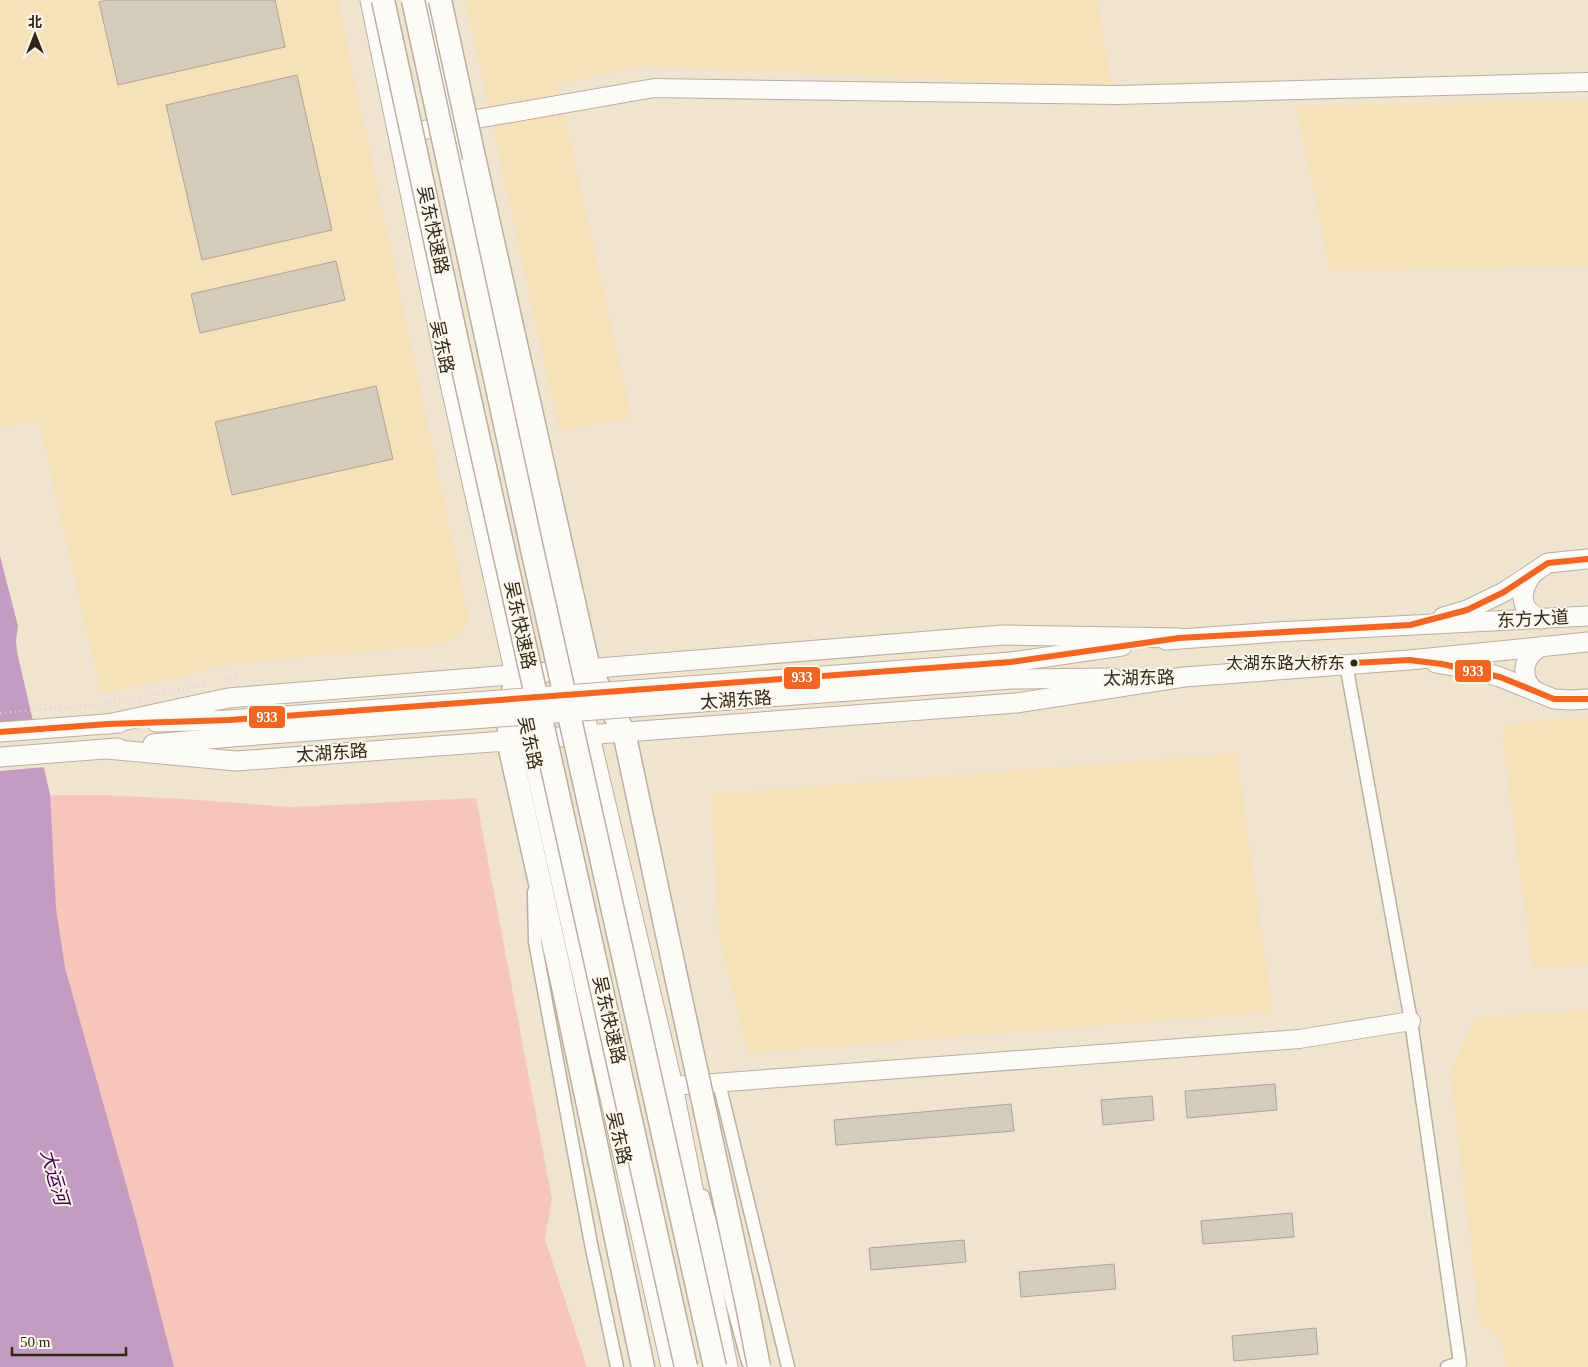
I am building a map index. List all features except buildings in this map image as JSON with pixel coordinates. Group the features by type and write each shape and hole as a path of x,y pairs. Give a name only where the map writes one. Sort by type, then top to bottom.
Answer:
{"highway":[{"name":"吴东快速路","path":"383,0 460,355 686,1367"},
{"name":"吴东快速路","path":"413,0 528,530 715,1367"},
{"path":"440,0 582,669 624,732 748,1305 759,1367"},
{"path":"515,674 519,739 532,847 643,1367"}],"main road":[{"name":"吴东路","path":"370,0 445,361 515,674"},
{"path":"428,0 454,123 582,669 589,734 673,1086 728,1367"},
{"path":"1410,625 1467,610 1504,592 1541,567 1554,561 1588,559"},
{"path":"1534,572 1524,588 1524,603 1532,615 1542,620"},
{"name":"东方大道","path":"1179,638 1410,625 1542,620 1588,616"},
{"name":"太湖东路","path":"108,724 228,698 515,674 1003,635 1179,638"},
{"name":"太湖东路","path":"0,757 1012,671 1179,638"},
{"name":"东方大道","path":"1184,677 1283,668 1410,660 1588,642"},
{"path":"1536,692 1526,678 1525,667 1529,656 1543,646"},
{"path":"1410,660 1475,670 1554,699 1588,699"},
{"name":"太湖东路","path":"0,732 108,724 230,720 1012,671 1184,677"},
{"name":"太湖东路","path":"107,749 236,761 1016,703 1184,677"},
{"name":"吴东路","path":"519,739 671,1367"}],"street":[{"path":"399,136 454,123 654,88 1117,94 1588,82"},
{"path":"1346,664 1411,1022 1460,1363 1447,1367"},
{"path":"532,847 535,942 617,1367"},
{"path":"749,1367 673,1086 1299,1039 1411,1022"},
{"path":"719,1082 788,1367"}],"path":[{"path":"220,681 230,679"},
{"path":"0,713 105,704 211,683"}],"shaded area":[{"path":"0,0 338,0 469,618 463,632 439,645 239,663 101,694 39,423 0,427"},
{"path":"465,0 1097,0 1112,87 644,66 558,85 632,419 559,431"},
{"path":"1588,99 1588,266 1330,271 1296,106"},
{"path":"1588,717 1588,965 1532,968 1502,736 1508,723"},
{"path":"1237,753 1273,1012 748,1053 719,938 711,794"},
{"path":"57,795 184,799 292,807 476,798 552,1199 545,1239 587,1367 0,1367 0,797"},
{"path":"1588,1009 1588,1367 1507,1367 1499,1338 1480,1325 1450,1072 1476,1017"}],"water":[{"name":"大运河","path":"0,556 18,626 17,652 50,794 56,908 65,968 137,1223 174,1367 0,1367"}],"pier":[{"path":"36,722 46,767 0,771 0,725"}],"transit line":[{"name":"933","path":"0,732 108,724 230,720 1011,662 1179,638 1410,625 1467,610 1504,592 1548,563 1588,559"},
{"name":"933","path":"1354,663 1409,660 1442,664 1500,677 1554,699 1588,699"}],"place":[{"name":"太湖东路大桥东","path":"1354,663"}]}
